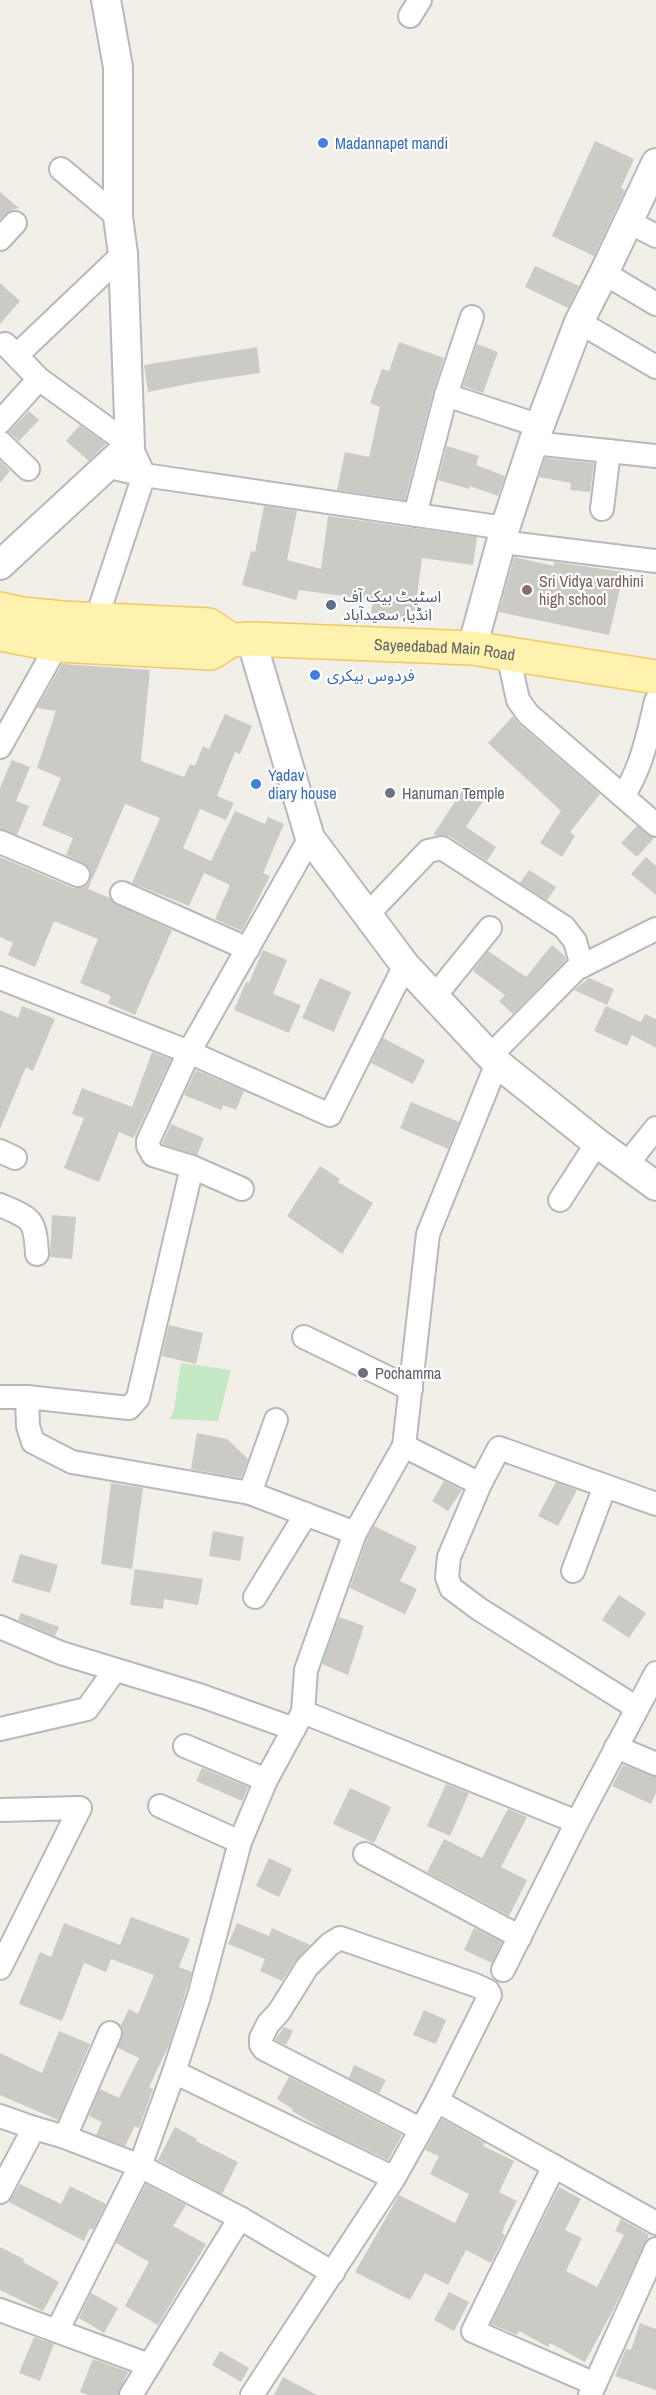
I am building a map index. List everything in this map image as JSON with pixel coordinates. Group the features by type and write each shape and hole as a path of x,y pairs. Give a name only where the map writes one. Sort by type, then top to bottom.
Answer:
{"main road":[{"name":"Sayeedabad Main Road","path":"0,609 23,614 96,620 209,625 241,640 472,648 656,677"},
{"name":"Sayeedabad Main Road","path":"0,634 57,645 212,653 241,640"}],"street":[{"path":"96,620 144,475 130,444 123,254 118,217 118,67 106,0"},
{"path":"472,648 503,535 536,434 579,322 656,165"},
{"path":"61,169 118,217"},
{"path":"629,222 656,236"},
{"path":"123,254 11,349 39,379 130,444"},
{"path":"604,273 656,304"},
{"path":"415,515 446,395 472,317"},
{"path":"579,322 656,368"},
{"path":"0,422 39,379"},
{"path":"446,395 536,434 609,451 656,456"},
{"path":"0,442 28,469"},
{"path":"0,565 130,444"},
{"path":"602,509 609,451"},
{"path":"106,466 144,475 415,515 503,535 656,561"},
{"path":"241,640 310,838 405,965 494,1059 597,1143 656,1186"},
{"path":"0,747 57,645"},
{"path":"508,654 519,700 528,714 656,825"},
{"path":"623,796 635,778 643,758 656,701"},
{"path":"242,1189 192,1167 153,1155 148,1141 189,1052 310,838"},
{"path":"0,842 78,875"},
{"path":"368,914 428,851 442,848 564,927 575,941 582,966"},
{"path":"122,893 248,949"},
{"path":"434,997 490,928"},
{"path":"57,2331 140,2166 199,1996 240,1842 266,1780 299,1721 306,1670 355,1533 404,1446 428,1234 494,1059 576,969 656,929"},
{"path":"0,978 189,1052 330,1115 405,965"},
{"path":"627,1164 656,1128"},
{"path":"560,1200 597,1143"},
{"path":"0,1397 27,1397 129,1408 138,1398 192,1167"},
{"path":"0,1205 29,1219 36,1231 37,1254"},
{"path":"304,1337 411,1389"},
{"path":"27,1397 28,1426 33,1442 72,1462 250,1493 355,1533"},
{"path":"250,1493 276,1420"},
{"path":"404,1446 480,1484"},
{"path":"637,1708 479,1610 451,1588 447,1577 449,1557 480,1484 499,1448 656,1503"},
{"path":"573,1571 605,1486"},
{"path":"255,1596 306,1514"},
{"path":"0,1628 61,1653 202,1696 299,1721 577,1822"},
{"path":"0,1730 87,1709 116,1670"},
{"path":"503,1970 577,1822 656,1673"},
{"path":"185,1746 266,1780"},
{"path":"616,1747 656,1764"},
{"path":"160,1806 240,1842"},
{"path":"0,1810 80,1808 0,1968"},
{"path":"365,1854 520,1937"},
{"path":"252,2395 394,2178 437,2101 490,1995 488,1991 340,1938 330,1944 306,1967 279,2012 268,2024 261,2038 261,2045 264,2049 420,2129"},
{"path":"65,2137 110,2033"},
{"path":"174,2072 394,2178"},
{"path":"437,2101 656,2223"},
{"path":"0,2116 65,2137 140,2166 240,2218 333,2273"},
{"path":"0,2192 34,2128"},
{"path":"554,2166 473,2331 592,2390 656,2249"},
{"path":"131,2395 240,2218"},
{"path":"0,2310 149,2365"}],"green space":[{"path":"181,1363 231,1370 218,1421 170,1419 174,1410"}],"building":[{"path":"595,141 634,159 621,188 625,190 594,256 552,236"},
{"path":"0,192 19,208 11,210 0,219"},
{"path":"535,266 579,286 568,308 525,287"},
{"path":"0,283 20,301 0,324"},
{"path":"399,342 444,358 405,500 337,490 345,452 369,457 380,407 370,403 382,369 389,371"},
{"path":"477,344 498,352 483,393 463,386"},
{"path":"257,347 260,373 148,392 144,365"},
{"path":"29,411 39,420 19,441 9,432"},
{"path":"80,425 106,444 89,461 66,441"},
{"path":"447,446 479,456 476,465 505,476 498,496 470,486 469,489 438,480"},
{"path":"545,458 594,463 590,492 570,490 571,483 539,477"},
{"path":"0,461 10,471 0,483"},
{"path":"264,506 297,511 287,560 321,569 328,516 477,537 473,565 422,558 414,620 371,614 373,600 299,590 296,600 242,585 251,551 255,552"},
{"path":"514,557 554,566 554,562 624,572 609,635 499,612"},
{"path":"62,664 150,670 141,761 184,777 190,764 195,766 203,746 209,749 225,714 252,726 240,754 235,752 217,796 234,803 226,820 200,809 183,848 211,861 235,811 265,824 268,817 284,824 263,873 270,876 242,931 215,919 230,885 204,873 189,906 132,883 160,818 125,804 88,889 172,930 135,1015 108,1003 111,996 80,983 98,939 54,921 35,967 8,955 13,943 0,937 0,857 73,888 86,886 91,880 88,866 66,855 73,838 42,825 61,778 37,768 56,711 37,708"},
{"path":"513,716 519,724 600,794 570,832 575,836 562,857 540,843 561,811 488,743"},
{"path":"12,760 30,767 16,801 29,806 17,835 0,829 0,788"},
{"path":"464,788 483,801 466,827 496,847 487,861 449,836 433,835"},
{"path":"637,826 654,838 637,857 621,843"},
{"path":"646,857 656,866 656,895 631,874"},
{"path":"529,870 556,887 547,900 520,883"},
{"path":"552,945 565,956 566,960 513,1014 499,1001 505,995 473,971 488,951 526,977"},
{"path":"263,950 287,960 273,994 301,1005 289,1033 234,1010"},
{"path":"320,978 351,992 334,1032 302,1018"},
{"path":"589,978 614,989 607,1005 574,990"},
{"path":"22,1006 55,1019 33,1071 26,1067 0,1129 0,1010 18,1018"},
{"path":"606,1006 641,1022 645,1014 656,1019 656,1048 632,1035 627,1046 594,1031"},
{"path":"383,1038 425,1060 413,1084 371,1063"},
{"path":"152,1052 171,1059 133,1138 119,1132 99,1182 64,1168 84,1118 72,1114 82,1088 132,1107"},
{"path":"196,1070 244,1091 236,1110 223,1105 221,1110 184,1095"},
{"path":"411,1102 459,1122 448,1149 400,1128"},
{"path":"171,1124 204,1138 197,1155 162,1144"},
{"path":"320,1166 340,1179 338,1182 373,1203 342,1254 287,1216"},
{"path":"52,1215 76,1217 72,1259 50,1257"},
{"path":"169,1325 203,1333 196,1364 162,1356"},
{"path":"197,1433 227,1439 248,1459 241,1478 191,1469"},
{"path":"444,1481 462,1490 448,1511 432,1501"},
{"path":"556,1482 577,1490 558,1526 538,1516"},
{"path":"111,1483 143,1488 132,1569 101,1564"},
{"path":"374,1526 417,1547 400,1581 417,1589 405,1614 350,1588 367,1539"},
{"path":"213,1531 244,1537 240,1561 209,1556"},
{"path":"20,1554 58,1565 50,1593 12,1582"},
{"path":"135,1569 203,1579 198,1605 164,1599 163,1609 130,1605"},
{"path":"619,1595 646,1613 629,1638 602,1620"},
{"path":"21,1613 59,1627 55,1636 18,1620"},
{"path":"339,1617 364,1626 348,1675 322,1664"},
{"path":"623,1765 656,1777 656,1793 651,1804 612,1786"},
{"path":"202,1768 248,1787 242,1801 196,1781"},
{"path":"446,1784 469,1793 450,1836 427,1826"},
{"path":"350,1788 391,1807 374,1843 333,1824"},
{"path":"508,1809 527,1817 501,1867 527,1880 509,1916 427,1872 444,1839 482,1858"},
{"path":"269,1858 292,1869 279,1897 256,1886"},
{"path":"131,1917 190,1939 179,1967 192,1972 169,2045 149,2087 153,2089 139,2128 135,2126 125,2146 96,2135 102,2122 89,2116 100,2089 119,2098 139,2058 118,2048 123,2032 121,2025 129,2009 138,2014 154,1975 111,1959 106,1972 84,1963 62,2021 19,2004 40,1952 51,1957 64,1923 120,1945"},
{"path":"237,1923 269,1936 272,1928 310,1945 296,1960 282,1981 260,1971 265,1959 228,1944"},
{"path":"474,1928 502,1942 492,1963 464,1950"},
{"path":"424,2010 446,2020 436,2044 413,2035"},
{"path":"284,2027 293,2031 286,2045 275,2040"},
{"path":"59,2031 90,2044 58,2120 0,2095 0,2053 42,2073"},
{"path":"354,2065 386,2080 379,2093 349,2078"},
{"path":"289,2077 402,2135 388,2160 325,2130 292,2111 293,2109 277,2099"},
{"path":"442,2119 485,2143 483,2146 514,2161 499,2192 517,2201 505,2224 502,2233 505,2235 491,2263 466,2250 448,2285 425,2273 410,2300 355,2272 399,2195 455,2223 469,2194 430,2174 439,2156 425,2150"},
{"path":"175,2127 197,2139 196,2141 238,2162 222,2194 158,2160"},
{"path":"20,2184 61,2204 70,2186 106,2204 93,2230 90,2228 84,2241 9,2202"},
{"path":"146,2184 186,2205 173,2226 206,2244 158,2325 125,2306 149,2262 116,2243"},
{"path":"559,2187 581,2199 565,2230 582,2238 566,2271 597,2287 624,2235 615,2231 621,2219 649,2235 585,2362 550,2343 548,2347 519,2331 517,2335 491,2324"},
{"path":"0,2247 24,2259 23,2262 59,2282 43,2311 0,2290"},
{"path":"449,2292 469,2302 454,2331 434,2320"},
{"path":"91,2293 118,2308 104,2333 79,2318"},
{"path":"640,2323 656,2329 656,2390 615,2376 626,2349 631,2350"},
{"path":"34,2337 54,2344 40,2381 19,2373"},
{"path":"220,2351 249,2368 241,2382 212,2365"},
{"path":"93,2359 128,2372 118,2395 88,2395 80,2392"},
{"path":"283,2377 317,2395 274,2395"}],"place":[{"name":"Madannapet mandi","path":"323,143"},
{"name":"Sri Vidya vardhini high school","path":"527,590"},
{"name":"اسٹیٹ بیک آف انڈیا, سعیدآباد","path":"331,605"},
{"name":"فردوس بیکری","path":"315,675"},
{"name":"Yadav diary house","path":"256,784"},
{"name":"Hanuman Temple","path":"390,793"},
{"name":"Pochamma","path":"363,1373"}]}
